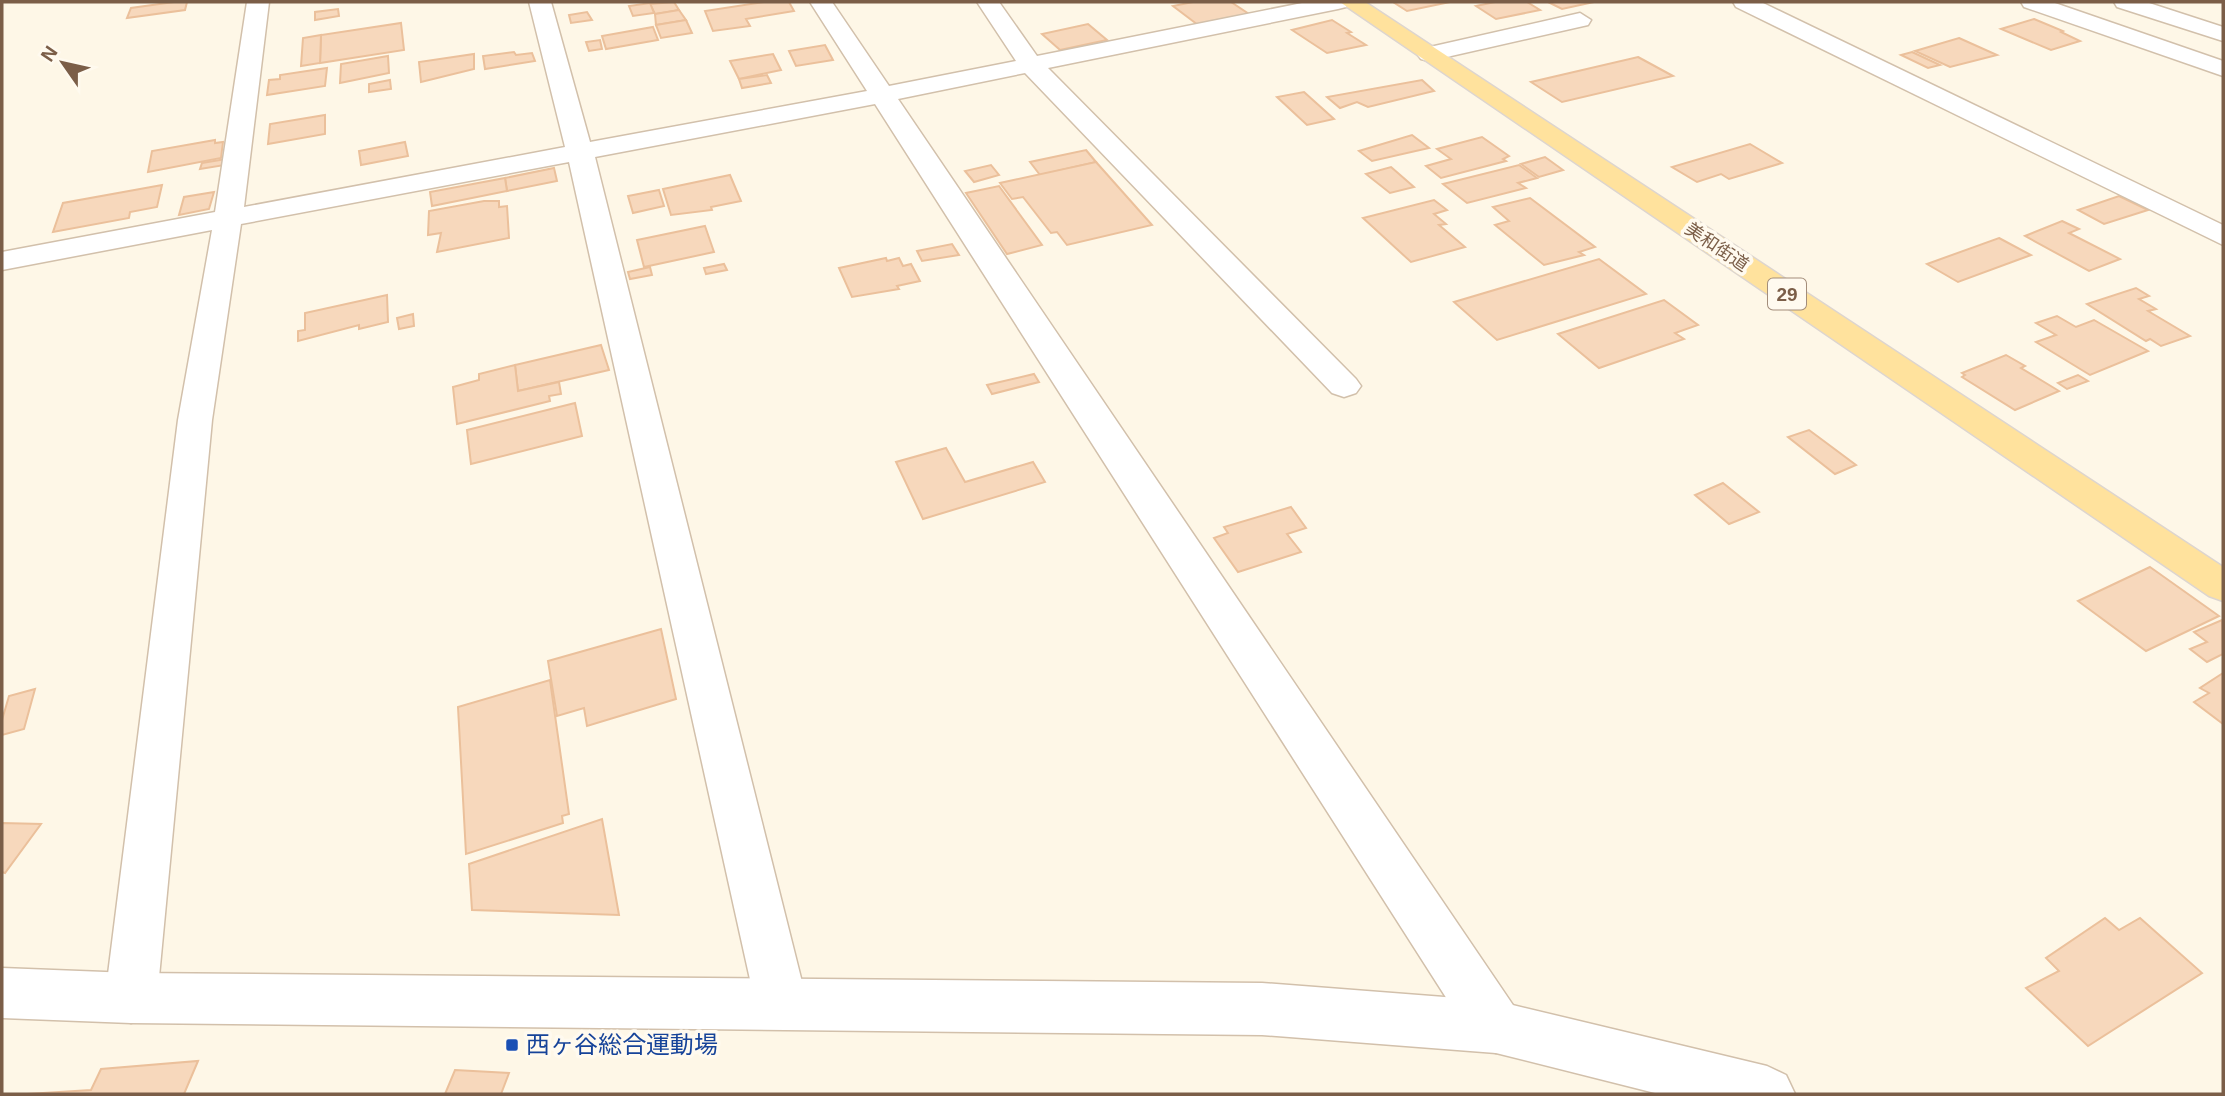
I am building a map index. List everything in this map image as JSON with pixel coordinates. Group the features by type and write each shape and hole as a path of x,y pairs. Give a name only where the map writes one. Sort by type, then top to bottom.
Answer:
{"main road":[{"name":"美和街道","path":"1351,2 2223,586"}],"street":[{"path":"131,998 195,420 228,218 258,2"},
{"path":"540,2 580,152 781,1002"},
{"path":"821,2 1496,1027"},
{"path":"988,2 1031,65 1344,386"},
{"path":"2,261 883,95 1338,2"},
{"path":"1744,2 2223,236"},
{"path":"2032,2 2223,69"},
{"path":"2125,2 2223,34"},
{"path":"1429,54 1580,20"},
{"path":"2,993 131,998 781,1002 1262,1009 1496,1027 1767,1094"}],"building":[{"path":"187,2 185,10 127,18 131,8"},
{"path":"674,2 679,10 655,14 650,4"},
{"path":"764,2 789,2 794,11 746,19 750,26 713,31 705,11"},
{"path":"1193,2 1231,2 1249,14 1198,25 1173,6"},
{"path":"1393,2 1450,2 1407,11"},
{"path":"1495,2 1527,2 1540,10 1496,19 1476,6"},
{"path":"1548,2 1594,2 1562,9"},
{"path":"650,3 654,13 633,16 629,6"},
{"path":"338,9 339,16 315,20 315,12"},
{"path":"679,10 686,20 656,25 655,14"},
{"path":"587,12 592,20 571,23 569,15"},
{"path":"2034,19 2080,41 2051,50 2001,29"},
{"path":"686,20 692,33 661,38 656,25"},
{"path":"1332,20 1366,45 1327,53 1292,30"},
{"path":"401,23 404,50 320,63 321,35"},
{"path":"1088,24 1107,40 1060,50 1042,34"},
{"path":"653,27 658,40 606,49 602,36"},
{"path":"321,35 320,63 301,66 303,38"},
{"path":"1959,38 1997,55 1950,67 1915,51"},
{"path":"600,40 602,49 589,51 586,42"},
{"path":"825,45 833,60 796,66 789,51"},
{"path":"514,52 516,55 532,53 535,61 485,69 483,56"},
{"path":"1912,52 1940,65 1928,68 1901,55"},
{"path":"474,54 474,69 421,82 419,62"},
{"path":"773,54 781,70 739,79 730,61"},
{"path":"388,56 389,73 340,83 341,64"},
{"path":"1638,57 1673,76 1562,102 1531,82"},
{"path":"327,68 325,86 267,95 269,80 280,79 280,75"},
{"path":"767,75 771,83 742,88 739,79"},
{"path":"390,80 391,89 369,92 369,84"},
{"path":"1422,80 1434,91 1368,107 1357,102 1340,108 1327,97"},
{"path":"1304,92 1334,119 1307,125 1277,97"},
{"path":"325,115 325,134 268,144 270,124"},
{"path":"1412,135 1429,148 1372,161 1359,151"},
{"path":"1482,137 1509,156 1503,159 1506,161 1441,178 1426,166 1451,159 1437,149"},
{"path":"215,140 215,143 223,142 221,158 148,172 152,151"},
{"path":"405,142 408,156 361,165 359,151"},
{"path":"1750,144 1782,163 1729,179 1721,174 1697,182 1672,167"},
{"path":"1086,150 1096,162 1040,175 1030,162"},
{"path":"1545,157 1563,170 1539,177 1521,164"},
{"path":"226,159 225,165 200,169 202,163"},
{"path":"1096,162 1152,225 1067,245 1057,232 1051,233 1023,197 1012,199 1000,183"},
{"path":"991,165 999,175 974,182 965,171"},
{"path":"1519,165 1537,178 1518,183 1526,188 1467,203 1443,184"},
{"path":"1391,167 1414,187 1390,193 1366,174"},
{"path":"554,168 557,181 507,191 505,178"},
{"path":"730,175 741,201 711,207 712,210 671,215 663,189"},
{"path":"505,178 507,191 432,206 430,192"},
{"path":"162,185 157,207 130,212 129,218 53,232 63,203"},
{"path":"999,186 1042,245 1007,254 966,193"},
{"path":"659,190 664,206 633,213 628,196"},
{"path":"214,192 209,209 179,215 184,197"},
{"path":"2119,196 2148,210 2104,224 2078,210"},
{"path":"1530,198 1595,247 1579,252 1584,255 1544,265 1495,225 1509,221 1493,207"},
{"path":"1434,200 1447,210 1434,214 1446,224 1439,225 1465,247 1411,262 1363,218"},
{"path":"484,201 499,201 499,207 507,206 509,238 437,252 441,233 428,235 429,211"},
{"path":"2062,221 2079,229 2069,233 2120,259 2089,271 2025,236"},
{"path":"705,226 714,252 644,267 637,240"},
{"path":"1999,238 2031,255 1958,282 1927,264"},
{"path":"952,244 959,255 922,261 917,251"},
{"path":"886,258 887,261 899,258 903,266 911,264 920,281 897,286 899,289 852,297 839,268"},
{"path":"1599,259 1646,294 1497,340 1454,302"},
{"path":"724,264 727,270 706,274 704,268"},
{"path":"650,267 652,275 630,279 628,272"},
{"path":"2136,288 2149,296 2139,299 2156,309 2148,311 2190,336 2161,346 2150,339 2146,341 2087,304"},
{"path":"387,295 388,322 359,329 359,325 298,341 298,331 305,330 305,313"},
{"path":"1664,300 1698,325 1675,333 1684,339 1599,368 1558,334"},
{"path":"413,314 414,326 399,329 397,318"},
{"path":"2057,316 2076,327 2094,320 2148,351 2090,375 2036,342 2056,335 2036,323"},
{"path":"601,345 609,370 518,391 515,365"},
{"path":"2006,355 2025,366 2021,368 2059,391 2015,410 1962,377 1965,375 1962,373"},
{"path":"515,365 518,391 559,382 561,394 549,396 550,401 457,424 453,387 479,380 479,374"},
{"path":"1034,374 1039,382 992,394 987,385"},
{"path":"2078,375 2088,381 2067,389 2058,383"},
{"path":"575,403 582,436 471,464 467,430"},
{"path":"1809,430 1856,465 1835,474 1788,437"},
{"path":"946,448 965,482 1033,462 1045,482 923,519 896,462"},
{"path":"1723,483 1759,512 1729,524 1695,495"},
{"path":"1291,507 1306,528 1287,534 1301,552 1238,572 1214,538 1228,533 1224,527"},
{"path":"2150,567 2219,616 2146,651 2078,601"},
{"path":"2222,620 2223,654 2207,662 2190,649 2207,642 2194,632"},
{"path":"661,629 676,699 587,726 584,708 557,716 548,661"},
{"path":"2223,673 2223,724 2194,702 2209,693 2200,688"},
{"path":"550,680 569,814 562,816 563,823 466,854 458,707"},
{"path":"35,689 24,729 2,735 2,720 9,696"},
{"path":"602,819 619,915 472,910 469,864"},
{"path":"2,823 41,824 5,873 2,872"},
{"path":"2105,918 2119,930 2140,918 2202,973 2088,1046 2026,988 2059,971 2046,958"},
{"path":"198,1061 184,1094 27,1094 91,1090 101,1069"},
{"path":"455,1070 509,1073 501,1094 445,1094"}],"place":[{"name":"西ヶ谷総合運動場","path":"512,1045"}]}
